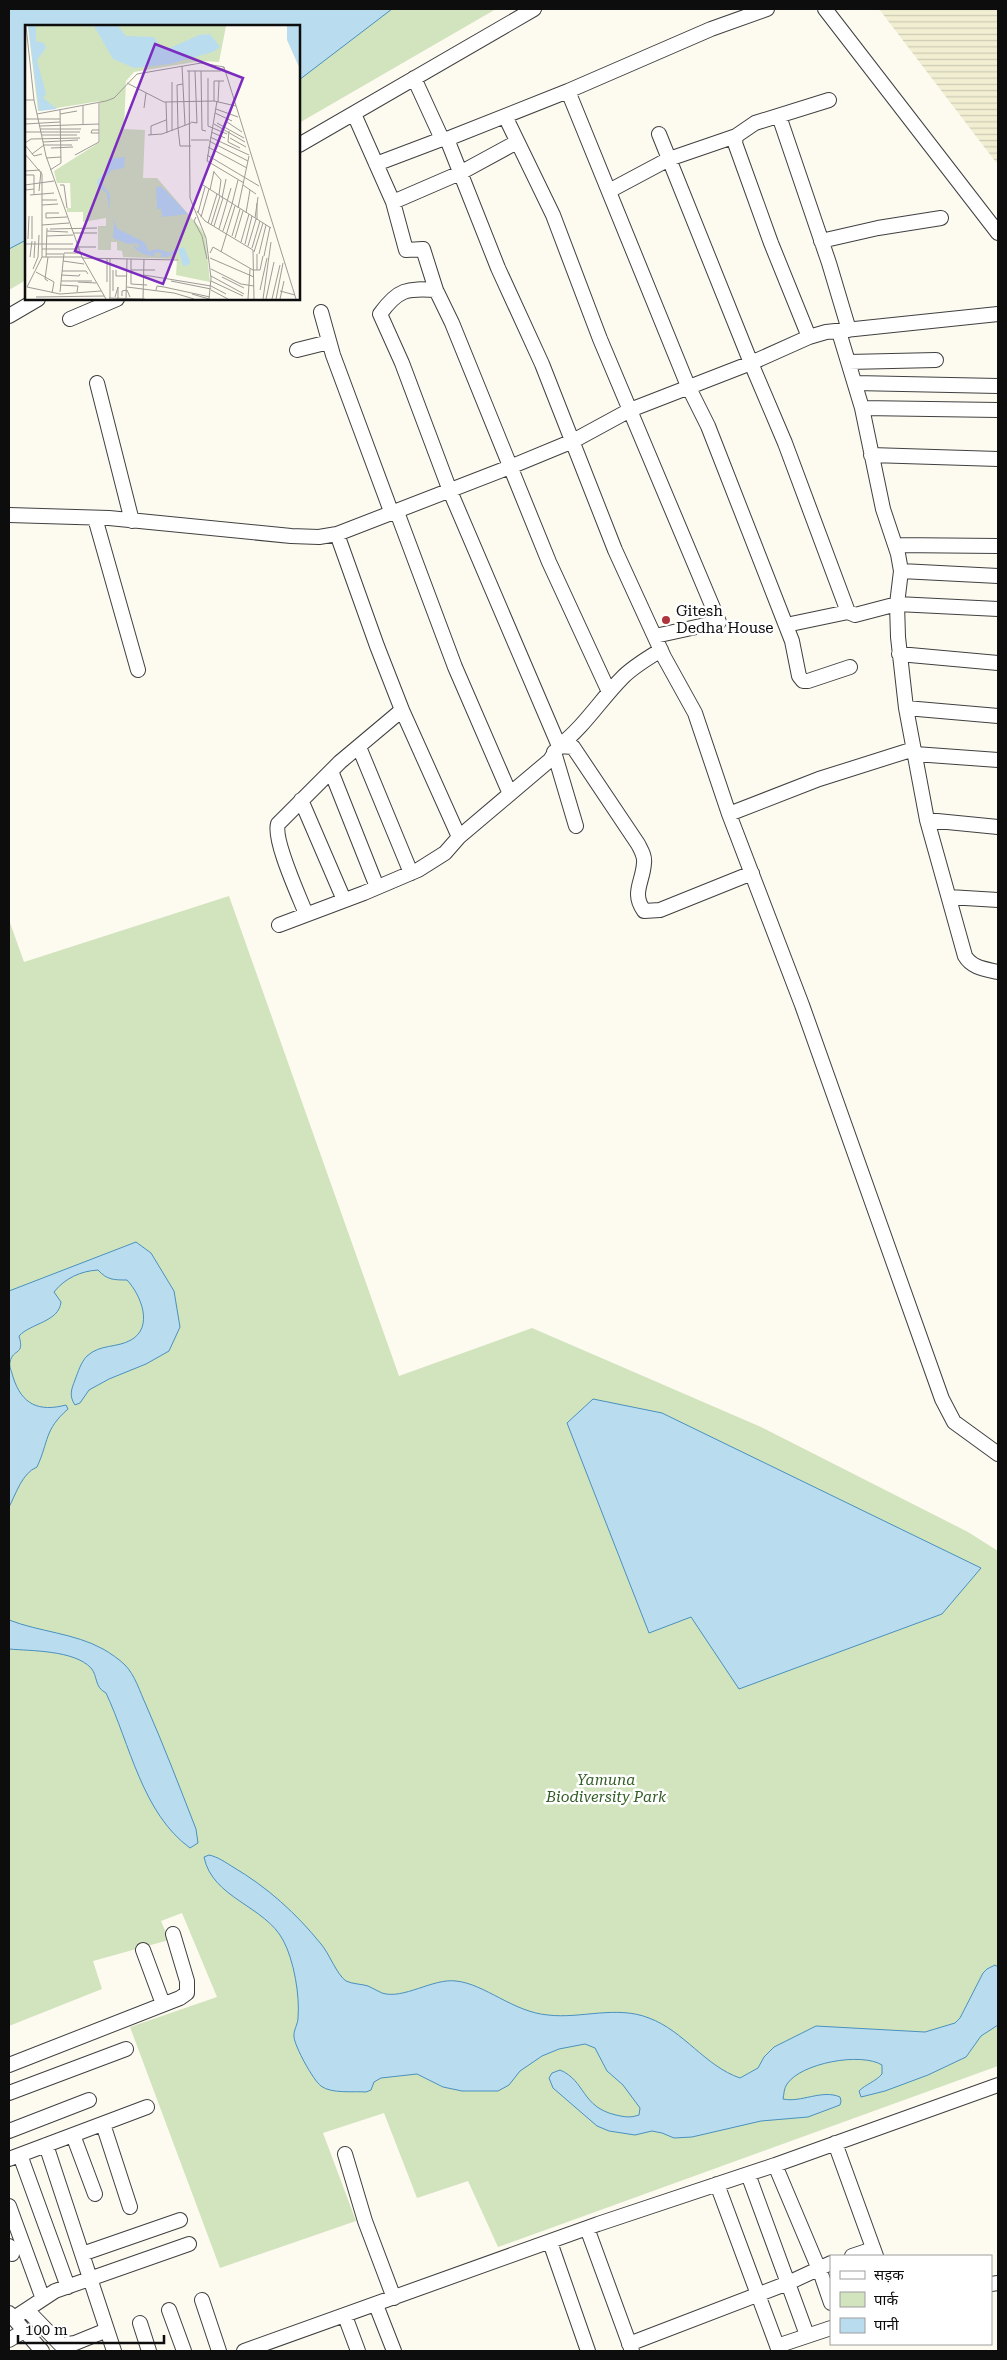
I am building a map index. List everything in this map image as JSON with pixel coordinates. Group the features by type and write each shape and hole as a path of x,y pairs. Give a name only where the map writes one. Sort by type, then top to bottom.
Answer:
{"street":[{"path":"300,144 534,9"},
{"path":"376,164 568,91 711,28 767,9"},
{"path":"825,9 998,233"},
{"path":"414,78 460,173 498,268 542,364 616,550 661,650 695,713 730,814 802,1005 942,1399 954,1422 998,1454"},
{"path":"568,91 688,386 708,426 786,624 792,641 799,676 803,681 850,667"},
{"path":"610,191 669,160 736,136 755,123 829,100"},
{"path":"354,114 393,202 406,250 423,249 436,290 452,323 549,562 609,692"},
{"path":"505,116 553,215 630,410 719,622 655,636"},
{"path":"779,116 821,241 844,330 848,362 862,408 883,509 901,571 897,604 900,654 906,708 927,820 965,956 968,962 976,967 998,972"},
{"path":"659,134 750,363 801,483 848,612"},
{"path":"736,136 735,142 750,190 809,337"},
{"path":"393,202 460,173 517,142"},
{"path":"821,241 878,228 941,218"},
{"path":"436,290 413,289 399,294 392,298 380,314 402,362 450,490 557,749 576,826"},
{"path":"9,316 36,300"},
{"path":"70,319 115,300"},
{"path":"321,312 329,342 455,667 510,794"},
{"path":"9,515 95,518 291,536 319,537 337,534 510,467 572,441 630,410 750,363 809,337 844,330 998,314"},
{"path":"297,350 329,342"},
{"path":"848,362 936,360"},
{"path":"97,383 132,521"},
{"path":"855,383 998,386"},
{"path":"862,408 998,410"},
{"path":"871,456 998,459"},
{"path":"95,518 138,670"},
{"path":"337,534 376,646 402,710 459,837"},
{"path":"895,545 998,546"},
{"path":"901,571 998,576"},
{"path":"786,624 848,612 855,615 897,604 998,609"},
{"path":"279,925 377,888 411,873 445,853 459,837 550,760 557,749 573,736 624,676 661,650"},
{"path":"900,654 998,663"},
{"path":"906,708 998,716"},
{"path":"306,914 276,830 278,824 331,771 402,710"},
{"path":"359,747 411,873"},
{"path":"557,749 573,747 578,752 638,844 644,864 637,890 638,899 644,911 660,910 752,873"},
{"path":"730,814 819,779 914,751 998,760"},
{"path":"331,771 377,888"},
{"path":"302,800 344,900"},
{"path":"927,820 998,827"},
{"path":"949,897 998,900"},
{"path":"9,2065 180,1998 187,1993 188,1989 173,1934"},
{"path":"143,1950 163,2004"},
{"path":"9,2093 126,2049"},
{"path":"244,2351 586,2228 776,2165 998,2085"},
{"path":"9,2132 89,2100"},
{"path":"68,2287 14,2157 147,2107"},
{"path":"103,2124 130,2208"},
{"path":"73,2135 94,2194"},
{"path":"835,2143 875,2253 860,2255"},
{"path":"46,2145 114,2351"},
{"path":"345,2154 365,2221 394,2298"},
{"path":"776,2165 825,2265 830,2296"},
{"path":"748,2174 807,2336"},
{"path":"717,2184 778,2348 830,2328"},
{"path":"9,2206 43,2299"},
{"path":"82,2254 180,2220"},
{"path":"586,2228 630,2348 788,2283 825,2265"},
{"path":"550,2242 588,2351"},
{"path":"42,2351 11,2316 27,2310 55,2291 189,2244"},
{"path":"202,2300 219,2351"},
{"path":"376,2305 394,2351"},
{"path":"27,2310 61,2344 75,2343 107,2330"},
{"path":"169,2310 184,2351"},
{"path":"345,2316 358,2351"},
{"path":"140,2323 149,2351"},
{"path":"9,2340 24,2331"}],"shaded area":[{"path":"879,9 998,9 998,165"}],"green space":[{"path":"9,9 496,9 300,122 300,25 25,25 25,281 9,290"},
{"name":"Yamuna Biodiversity Park","path":"229,896 399,1376 532,1328 761,1427 968,1532 998,1551 998,2066 498,2247 468,2181 417,2198 384,2113 323,2133 356,2221 220,2268 130,2027 217,1997 182,1913 161,1921 169,1940 93,1961 102,1989 9,2026 9,920 24,962"}],"water":[{"path":"9,9 392,9 300,79 300,25 25,25 25,241 9,249"},
{"path":"136,1242 151,1253 174,1291 180,1327 169,1351 146,1364 109,1379 89,1390 80,1403 75,1405 71,1396 72,1390 85,1358 97,1350 131,1340 142,1327 143,1311 137,1294 127,1280 111,1279 104,1276 98,1270 74,1276 58,1287 54,1292 61,1302 59,1309 50,1318 19,1336 21,1347 11,1358 10,1366 17,1387 27,1400 40,1407 48,1408 66,1405 68,1409 55,1423 48,1436 37,1467 23,1479 9,1507 9,1291"},
{"path":"593,1399 662,1413 981,1568 942,1614 739,1689 691,1617 649,1633 567,1423"},
{"path":"9,1620 80,1639 103,1649 129,1669 172,1767 196,1829 198,1843 190,1848 160,1816 139,1776 106,1693 98,1685 91,1668 74,1658 52,1652 9,1649"},
{"path":"209,1855 246,1875 280,1901 321,1944 339,1974 346,1981 368,1986 382,1993 399,1994 438,1983 456,1981 478,1987 511,2004 535,2013 560,2016 611,2012 637,2014 662,2024 727,2073 740,2078 758,2068 764,2057 774,2047 816,2026 925,2032 955,2023 960,2018 983,1973 995,1965 998,1967 998,2025 981,2036 966,2057 928,2075 885,2091 861,2097 859,2091 882,2074 882,2065 872,2061 846,2060 818,2065 794,2077 786,2086 783,2099 790,2100 826,2094 840,2097 840,2105 808,2117 761,2121 692,2137 674,2138 652,2131 635,2135 609,2131 597,2126 553,2088 549,2078 552,2073 560,2070 575,2081 596,2106 625,2117 639,2115 640,2108 623,2085 607,2071 595,2048 585,2044 559,2049 542,2056 520,2071 509,2085 498,2091 462,2091 443,2087 417,2074 381,2078 374,2082 371,2090 366,2092 343,2092 325,2089 309,2070 295,2042 294,2035 298,2020 297,1989 287,1948 275,1928 217,1882 209,1871 204,1857"}],"place":[{"name":"Gitesh Dedha House","path":"666,620"}]}
